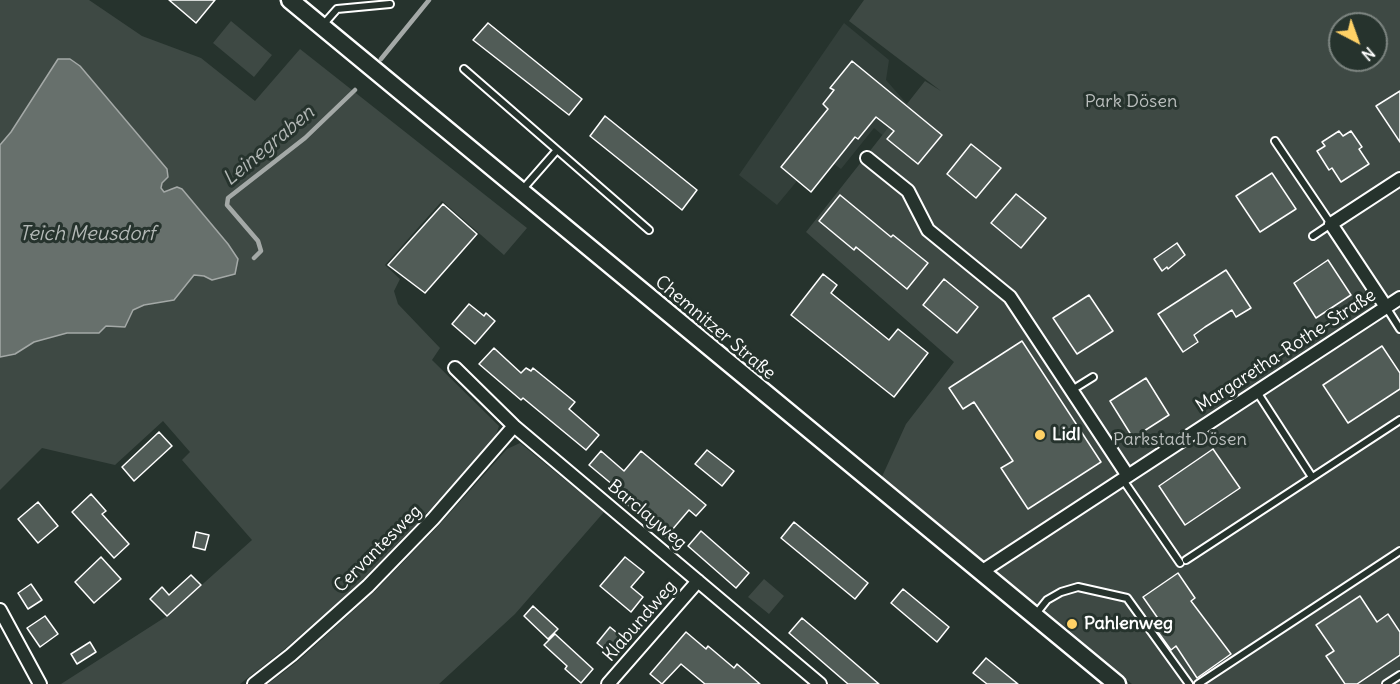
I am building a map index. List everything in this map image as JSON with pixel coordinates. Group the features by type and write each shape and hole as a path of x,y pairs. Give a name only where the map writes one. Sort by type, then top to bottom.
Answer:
{"main road":[{"name":"Chemnitzer Straße","path":"290,0 1117,684"}],"street":[{"path":"867,158 908,191 928,230 1010,297 1072,390 1125,478"},
{"path":"1386,307 1331,224 1400,179"},
{"name":"Margaretha-Rothe-Straße","path":"981,572 1400,298"},
{"name":"Barclayweg","path":"455,368 514,426 820,684"},
{"name":"Cervantesweg","path":"254,684 291,655 369,586 433,519 514,426"},
{"name":"Klabundweg","path":"608,684 698,581"},
{"path":"0,610 40,684"}],"lane":[{"path":"322,26 337,9 390,4"},
{"path":"464,69 649,230"},
{"path":"1275,141 1331,224 1313,236"},
{"path":"521,191 557,150"},
{"path":"1386,307 1400,329"},
{"path":"1072,390 1093,377"},
{"path":"1257,392 1312,477"},
{"path":"1125,478 1183,562 1400,420"},
{"path":"1198,684 1400,551"},
{"path":"1034,616 1047,600 1061,592 1078,587 1127,598 1189,684"},
{"path":"1386,684 1400,675"}],"shaded area":[{"path":"844,23 889,60 886,80 907,104 886,138 874,128 841,169 834,164 811,192 797,181 777,205 739,175"}],"green space":[{"path":"0,0 89,0 142,36 201,58 255,101 300,49 527,228 504,255 442,201 385,265 400,279 394,291 398,304 440,348 432,360 499,426 496,435 428,512 364,579 287,647 240,684 61,684 167,616 252,540 182,460 190,452 163,421 115,465 42,448 0,490 0,357 15,354 34,342 67,333 99,333 106,326 125,327 133,310 144,305 174,300 194,274 212,280 237,259 228,244 182,189 169,189 164,192 161,188 162,183 11,132 0,145"},
{"name":"Parkstadt Dösen","path":"864,0 1400,0 1400,684 1132,684 880,481 906,424 954,362 806,232 925,81 941,91 849,21"},
{"path":"231,21 272,55 254,77 213,43"},
{"path":"520,443 604,512 515,614 439,684 268,684 298,661 375,591 440,524 507,449"},
{"path":"764,579 784,596 769,614 748,597"}],"water":[{"name":"Teich Meusdorf","path":"58,59 70,59 80,66 167,169 168,177 162,183 161,188 164,192 177,187 182,189 238,259 235,274 212,280 194,275 174,300 144,305 133,310 125,327 106,326 99,333 67,333 34,342 15,354 0,357 0,145 11,132"}],"building":[{"path":"169,0 215,0 196,23"},
{"path":"488,23 582,99 569,115 473,40"},
{"path":"852,61 942,135 918,164 887,139 894,131 876,117 858,139 855,137 811,192 781,167 828,109 823,104 834,90 830,88"},
{"path":"1400,91 1400,142 1376,106"},
{"path":"605,116 697,190 682,210 590,136"},
{"path":"1339,131 1343,136 1351,131 1362,147 1359,149 1369,164 1341,182 1332,168 1329,170 1317,151 1325,146 1322,142"},
{"path":"971,144 1001,168 976,198 947,174"},
{"path":"1272,173 1296,209 1260,232 1236,196"},
{"path":"1016,194 1046,218 1021,248 991,223"},
{"path":"840,195 891,237 893,235 928,263 907,289 856,247 854,250 819,221"},
{"path":"443,204 477,234 425,293 388,265"},
{"path":"1177,243 1185,255 1162,271 1154,259"},
{"path":"1328,260 1351,295 1316,318 1294,283"},
{"path":"1226,270 1251,308 1236,317 1232,310 1205,327 1194,335 1198,342 1183,352 1158,314"},
{"path":"823,274 837,285 831,293 889,340 898,329 928,353 894,397 791,315"},
{"path":"944,279 978,307 957,333 923,305"},
{"path":"1089,295 1113,331 1077,354 1053,318"},
{"path":"469,304 484,316 486,313 495,321 475,344 452,324"},
{"name":"Lidl","path":"1022,341 1101,462 1028,509 1001,468 1013,461 974,402 963,409 949,388"},
{"path":"1382,346 1400,373 1400,389 1348,423 1323,385"},
{"path":"494,348 521,373 526,368 531,371 533,368 575,402 569,409 599,435 586,450 479,364"},
{"path":"1146,378 1169,415 1133,438 1110,401"},
{"path":"159,432 172,446 134,481 122,467"},
{"path":"1213,449 1240,488 1185,525 1159,486"},
{"path":"707,450 734,471 722,486 695,464"},
{"path":"601,451 624,471 641,451 706,505 696,516 689,510 666,537 610,490 613,485 589,465"},
{"path":"91,494 106,511 102,514 129,544 114,558 72,512"},
{"path":"38,502 58,526 38,543 18,519"},
{"path":"794,522 868,583 855,599 781,538"},
{"path":"701,531 749,573 736,588 688,546"},
{"path":"196,532 209,535 205,550 193,547"},
{"path":"101,557 121,579 94,603 75,582"},
{"path":"625,557 644,572 631,587 643,597 631,612 600,586"},
{"path":"1178,573 1195,598 1191,601 1231,654 1197,678 1176,646 1171,650 1158,632 1164,627 1143,597"},
{"path":"191,575 201,585 167,616 150,599 162,587 169,595"},
{"path":"31,584 42,600 28,609 18,593"},
{"path":"903,589 949,627 937,642 891,603"},
{"path":"1360,596 1377,622 1388,614 1400,632 1400,655 1357,684 1345,684 1326,656 1334,651 1316,625"},
{"path":"533,606 558,629 548,639 524,616"},
{"path":"45,616 58,634 40,647 27,628"},
{"path":"802,618 879,684 848,684 789,633"},
{"path":"610,627 622,637 609,653 597,643"},
{"path":"686,632 706,649 708,646 734,668 737,664 760,684 705,684 681,664 662,684 650,674"},
{"path":"555,634 593,669 581,683 565,669 567,666 544,645"},
{"path":"90,642 96,652 77,664 71,654"},
{"path":"986,658 1018,684 987,684 973,673"}],"waterway":[{"name":"Leinegraben","path":"381,59 429,0"},
{"name":"Leinegraben","path":"254,258 261,251 258,241 227,205 228,198 305,138 355,90"}],"place":[{"name":"Lidl","path":"1040,435"},
{"name":"Pahlenweg","path":"1072,624"}],"park label":[{"name":"Park Dösen","path":"1131,102"}]}
